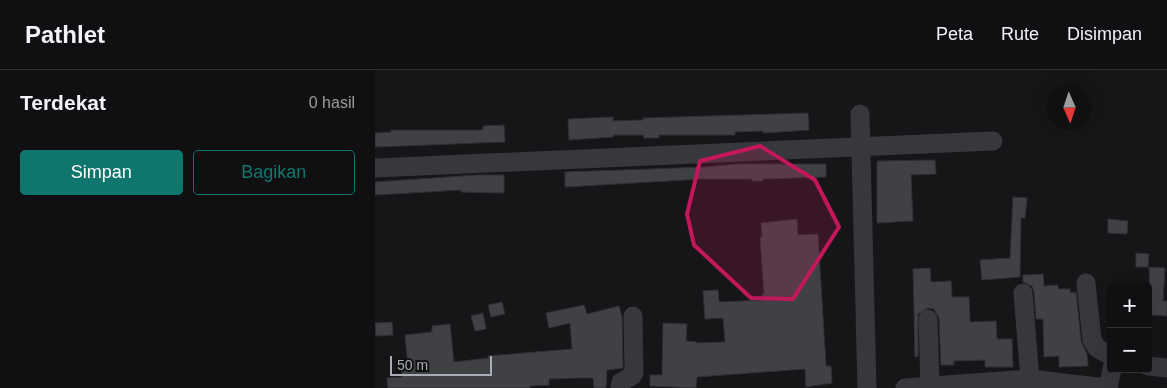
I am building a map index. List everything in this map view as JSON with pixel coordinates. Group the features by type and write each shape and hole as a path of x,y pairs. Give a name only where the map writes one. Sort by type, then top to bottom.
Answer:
{"street":[{"path":"860,114 867,388"},
{"path":"375,168 993,141"},
{"path":"1086,283 1092,340 1097,348 1107,354"},
{"path":"1023,293 1030,379"},
{"path":"620,388 621,382 633,376 634,373 633,316"},
{"path":"928,319 930,386"},
{"path":"1152,366 1167,368"},
{"path":"905,388 1030,379 1107,388 1111,373"}],"highlighted area":[{"path":"760,146 815,180 839,227 793,299 751,298 694,245 687,214 700,161"}],"building":[{"path":"808,113 809,130 763,133 763,131 735,132 735,135 659,135 659,138 644,138 643,135 613,135 613,137 569,140 568,119 613,117 613,121 643,120 643,118"},
{"path":"504,125 505,142 375,147 375,133 391,132 391,130 483,130 483,126"},
{"path":"935,160 936,174 911,175 913,221 877,223 877,161"},
{"path":"739,164 826,164 826,177 763,179 763,181 752,181 752,179 702,179 565,187 565,172"},
{"path":"504,175 504,193 461,192 461,190 375,195 375,182"},
{"path":"1013,197 1027,198 1025,218 1021,218 1020,277 982,280 980,260 1010,258"},
{"path":"797,219 798,235 818,234 826,366 831,366 832,383 806,387 805,369 697,377 696,388 650,386 650,375 662,375 663,323 687,324 686,341 696,343 725,342 723,318 705,319 703,291 718,290 719,301 722,302 762,300 762,294 764,294 760,237 762,237 761,223"},
{"path":"1108,219 1128,221 1127,234 1108,233"},
{"path":"1136,253 1149,254 1148,267 1136,267"},
{"path":"1149,267 1165,268 1163,301 1167,301 1167,316 1152,315 1152,283 1150,283"},
{"path":"930,268 931,282 951,281 952,297 969,297 970,322 996,321 997,339 1012,339 1013,367 985,367 985,360 954,361 954,365 941,365 939,318 934,309 928,308 918,314 918,356 915,357 913,269"},
{"path":"1043,274 1044,286 1058,285 1058,289 1070,289 1070,293 1076,292 1081,341 1087,354 1088,366 1059,367 1059,356 1044,357 1043,319 1036,319 1032,286 1023,282 1023,275"},
{"path":"502,302 505,314 491,317 488,305"},
{"path":"584,305 587,314 619,306 622,317 623,368 607,370 606,388 594,388 593,378 580,378 549,379 549,385 530,386 530,388 388,388 387,378 402,377 401,368 408,367 405,335 432,332 432,326 450,324 454,362 488,358 488,356 572,349 570,323 549,328 546,313"},
{"path":"483,313 486,329 475,331 471,316"},
{"path":"392,322 393,335 376,336 375,323"}]}
